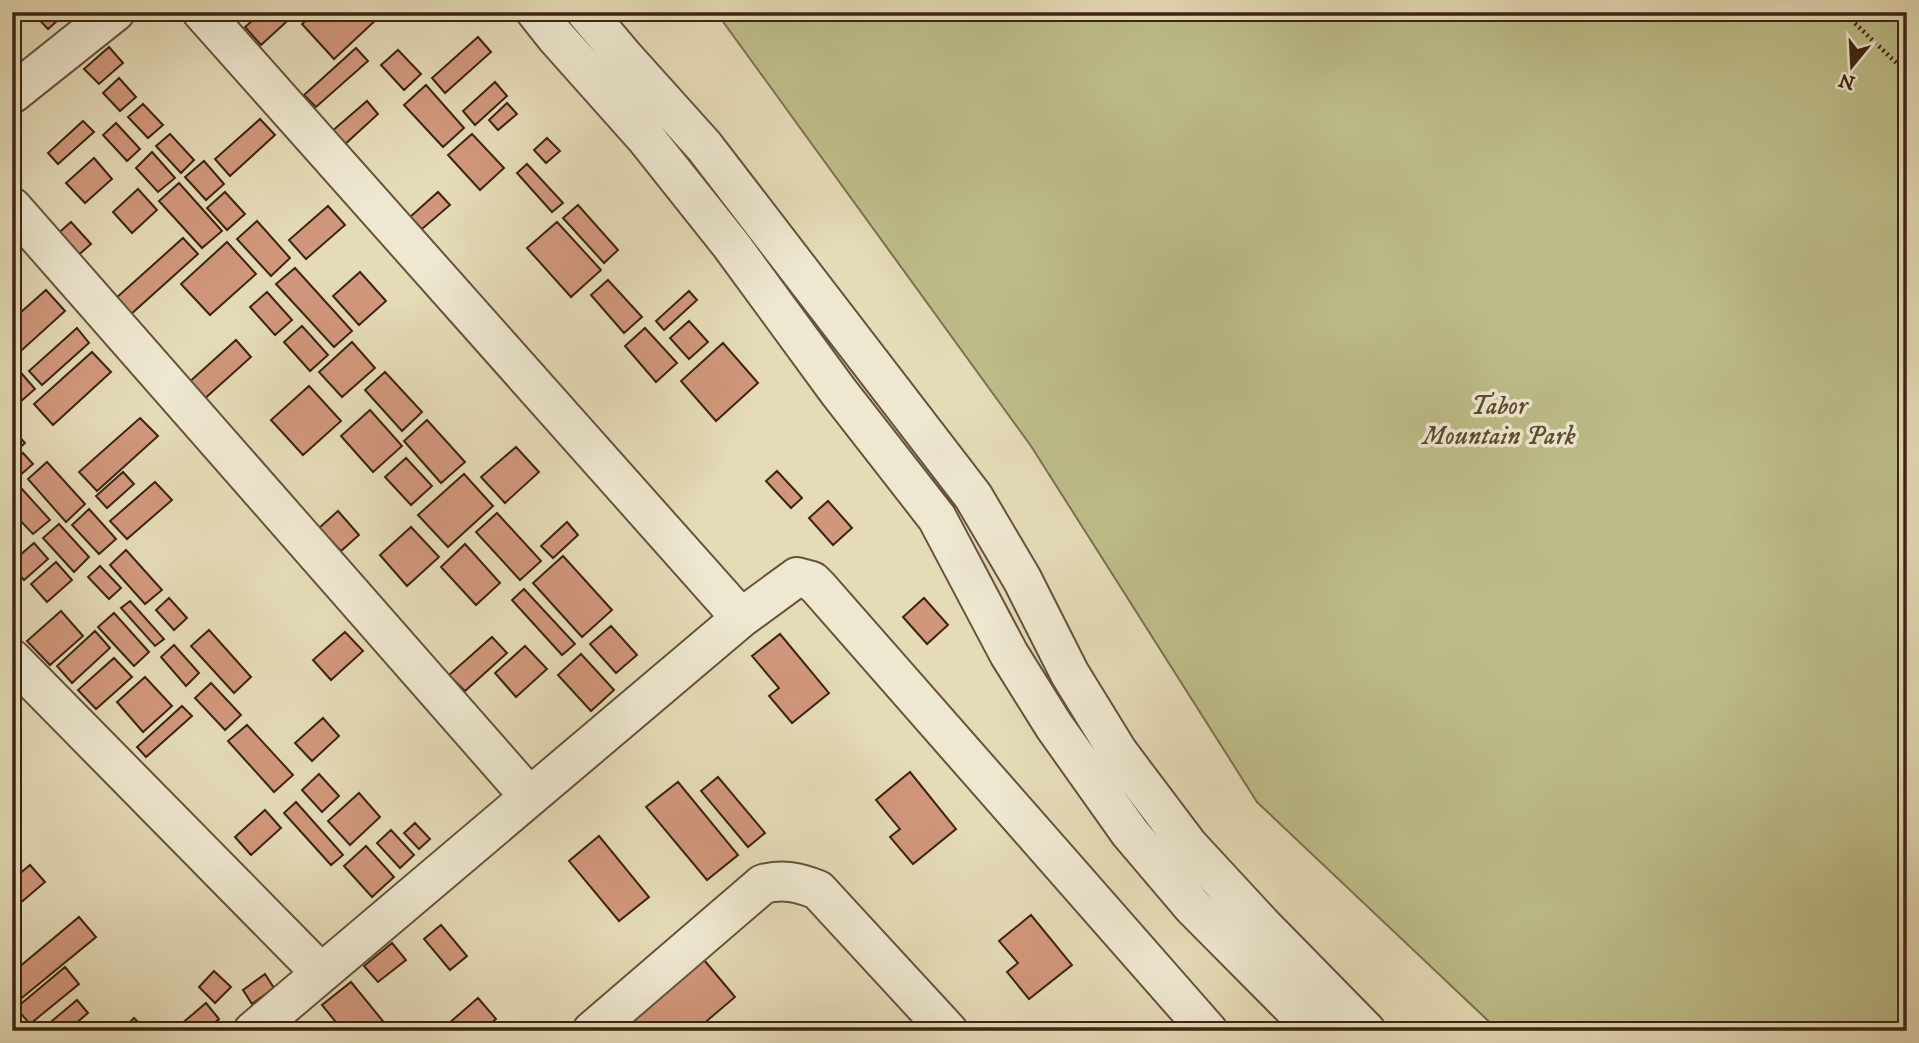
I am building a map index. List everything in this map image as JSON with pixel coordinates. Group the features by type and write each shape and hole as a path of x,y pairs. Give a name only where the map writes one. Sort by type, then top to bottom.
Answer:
{"street":[{"path":"12,94 115,12"},
{"path":"202,12 741,618"},
{"path":"536,12 645,136 937,518 1009,654 1054,726 1130,832 1192,906 1316,1031"},
{"path":"586,12 704,146 973,496 1022,579 1070,674 1118,752 1188,845 1366,1031"},
{"path":"12,207 529,796"},
{"path":"253,1031 741,618 797,577 812,580 1208,1031"},
{"path":"12,659 320,972"},
{"path":"592,1031 762,884 780,880 802,883 818,890 948,1031"}],"path":[{"path":"1843,12 1907,73"}],"green space":[{"name":"Tabor Mountain Park","path":"716,12 1907,12 1907,1031 1499,1031 1257,802 1031,446"}],"building":[{"path":"32,12 67,12 48,29"},
{"path":"262,12 297,12 261,45 245,27"},
{"path":"315,12 373,12 378,18 334,59 302,24"},
{"path":"478,37 491,52 445,93 432,78"},
{"path":"109,47 123,63 99,84 84,69"},
{"path":"356,48 368,61 316,107 304,95"},
{"path":"398,50 421,74 404,90 381,65"},
{"path":"119,78 136,97 120,111 103,93"},
{"path":"495,82 507,96 475,125 463,111"},
{"path":"426,85 464,128 443,147 404,105"},
{"path":"367,101 378,114 343,146 331,132"},
{"path":"507,103 517,114 498,130 489,120"},
{"path":"143,104 163,125 148,138 128,117"},
{"path":"260,119 275,135 230,176 215,159"},
{"path":"83,121 94,132 58,164 48,153"},
{"path":"116,123 140,149 127,161 103,135"},
{"path":"170,134 194,160 181,173 156,146"},
{"path":"472,134 504,168 480,190 448,155"},
{"path":"547,138 560,151 546,163 534,150"},
{"path":"152,152 175,178 158,192 136,168"},
{"path":"94,158 112,179 85,203 66,183"},
{"path":"204,161 224,184 206,200 185,177"},
{"path":"527,164 563,203 552,212 517,173"},
{"path":"179,183 222,231 202,248 159,201"},
{"path":"138,189 157,210 132,233 113,212"},
{"path":"225,192 245,214 227,230 207,208"},
{"path":"438,192 450,205 422,229 410,217"},
{"path":"578,205 618,250 604,263 563,218"},
{"path":"328,206 345,225 306,259 289,240"},
{"path":"257,221 290,258 271,276 237,239"},
{"path":"71,222 91,244 74,259 54,237"},
{"path":"557,222 601,270 571,297 527,248"},
{"path":"183,238 198,254 130,315 115,299"},
{"path":"227,242 256,274 210,315 181,284"},
{"path":"295,268 352,331 334,347 276,284"},
{"path":"360,272 386,301 359,325 333,296"},
{"path":"608,280 642,317 624,333 591,295"},
{"path":"46,290 65,311 12,359 12,320"},
{"path":"689,291 697,300 664,330 656,321"},
{"path":"267,292 292,320 275,335 250,307"},
{"path":"689,321 708,342 689,359 670,338"},
{"path":"302,326 328,355 310,371 284,342"},
{"path":"77,328 89,343 42,385 29,371"},
{"path":"645,328 677,363 656,382 625,346"},
{"path":"236,340 251,357 202,401 187,384"},
{"path":"352,342 375,368 342,397 319,372"},
{"path":"723,343 758,383 716,421 681,381"},
{"path":"92,352 111,372 53,425 34,404"},
{"path":"16,367 35,389 12,409 12,371"},
{"path":"385,372 422,412 402,431 365,390"},
{"path":"309,386 341,421 303,455 271,420"},
{"path":"370,410 402,446 373,472 341,436"},
{"path":"140,418 158,436 97,491 79,472"},
{"path":"427,420 465,462 441,483 404,441"},
{"path":"12,429 25,443 12,455"},
{"path":"516,447 539,472 505,503 481,477"},
{"path":"23,453 33,464 18,477 12,470 12,462"},
{"path":"406,458 432,486 411,505 385,477"},
{"path":"47,462 85,504 66,522 28,479"},
{"path":"777,471 802,498 791,508 766,481"},
{"path":"123,472 134,484 107,508 96,496"},
{"path":"464,474 493,506 448,547 418,515"},
{"path":"155,482 172,500 127,539 110,521"},
{"path":"21,488 50,520 33,534 12,512 12,495"},
{"path":"828,501 852,528 833,545 809,518"},
{"path":"89,509 116,539 99,554 72,525"},
{"path":"338,511 359,535 341,551 319,528"},
{"path":"497,513 541,561 520,580 476,532"},
{"path":"567,522 578,535 553,558 541,546"},
{"path":"59,524 89,557 74,572 43,538"},
{"path":"411,527 439,557 407,586 380,555"},
{"path":"34,543 48,559 24,580 12,567 12,562"},
{"path":"465,544 500,583 476,605 441,567"},
{"path":"126,550 162,590 145,604 110,565"},
{"path":"563,556 612,610 582,637 533,583"},
{"path":"56,562 72,580 47,602 31,584"},
{"path":"100,566 121,588 109,599 88,577"},
{"path":"524,589 575,644 562,655 512,600"},
{"path":"169,598 187,618 174,630 156,610"},
{"path":"924,598 948,625 927,644 903,617"},
{"path":"130,601 164,639 155,646 121,608"},
{"path":"61,611 83,636 50,665 27,641"},
{"path":"114,613 149,652 134,666 98,627"},
{"path":"611,626 637,655 616,673 590,644"},
{"path":"209,630 251,677 234,693 191,646"},
{"path":"95,631 110,648 72,683 57,666"},
{"path":"345,632 363,651 331,680 313,660"},
{"path":"780,634 829,693 792,723 769,696 779,688 752,656"},
{"path":"492,637 507,653 465,691 449,675"},
{"path":"174,645 199,673 186,686 161,657"},
{"path":"525,646 547,669 516,697 495,673"},
{"path":"581,654 614,690 591,711 558,675"},
{"path":"114,658 132,677 96,709 78,690"},
{"path":"145,677 172,706 143,732 117,702"},
{"path":"211,683 241,715 225,730 195,698"},
{"path":"182,706 192,716 146,757 137,747"},
{"path":"323,718 339,736 312,761 295,743"},
{"path":"247,725 293,775 274,792 228,741"},
{"path":"910,772 956,829 913,864 890,837 900,829 876,800"},
{"path":"319,774 339,796 322,812 302,790"},
{"path":"718,777 765,833 748,847 701,791"},
{"path":"678,782 738,855 707,880 646,807"},
{"path":"359,793 380,817 350,845 328,821"},
{"path":"296,802 343,855 331,865 284,813"},
{"path":"265,810 281,828 251,855 235,837"},
{"path":"415,823 430,839 419,849 404,833"},
{"path":"391,830 414,855 400,868 377,843"},
{"path":"599,836 649,897 619,921 569,861"},
{"path":"366,846 394,877 372,897 344,866"},
{"path":"30,865 45,882 12,910 12,880"},
{"path":"1031,915 1072,965 1029,999 1007,972 1018,963 999,941"},
{"path":"79,917 96,937 12,1006 12,973"},
{"path":"441,925 467,956 450,970 424,939"},
{"path":"392,943 406,960 378,982 364,966"},
{"path":"704,960 735,997 695,1031 617,1031"},
{"path":"65,967 79,984 30,1024 16,1008"},
{"path":"214,971 231,987 215,1003 199,987"},
{"path":"265,974 274,988 252,1004 243,990"},
{"path":"351,982 391,1031 343,1031 322,1005"},
{"path":"478,998 496,1019 482,1031 440,1031"},
{"path":"77,1000 88,1013 67,1031 40,1031"},
{"path":"206,1003 219,1019 205,1031 173,1031"},
{"path":"13,1013 27,1031 12,1031"},
{"path":"134,1018 147,1031 121,1031"}]}
